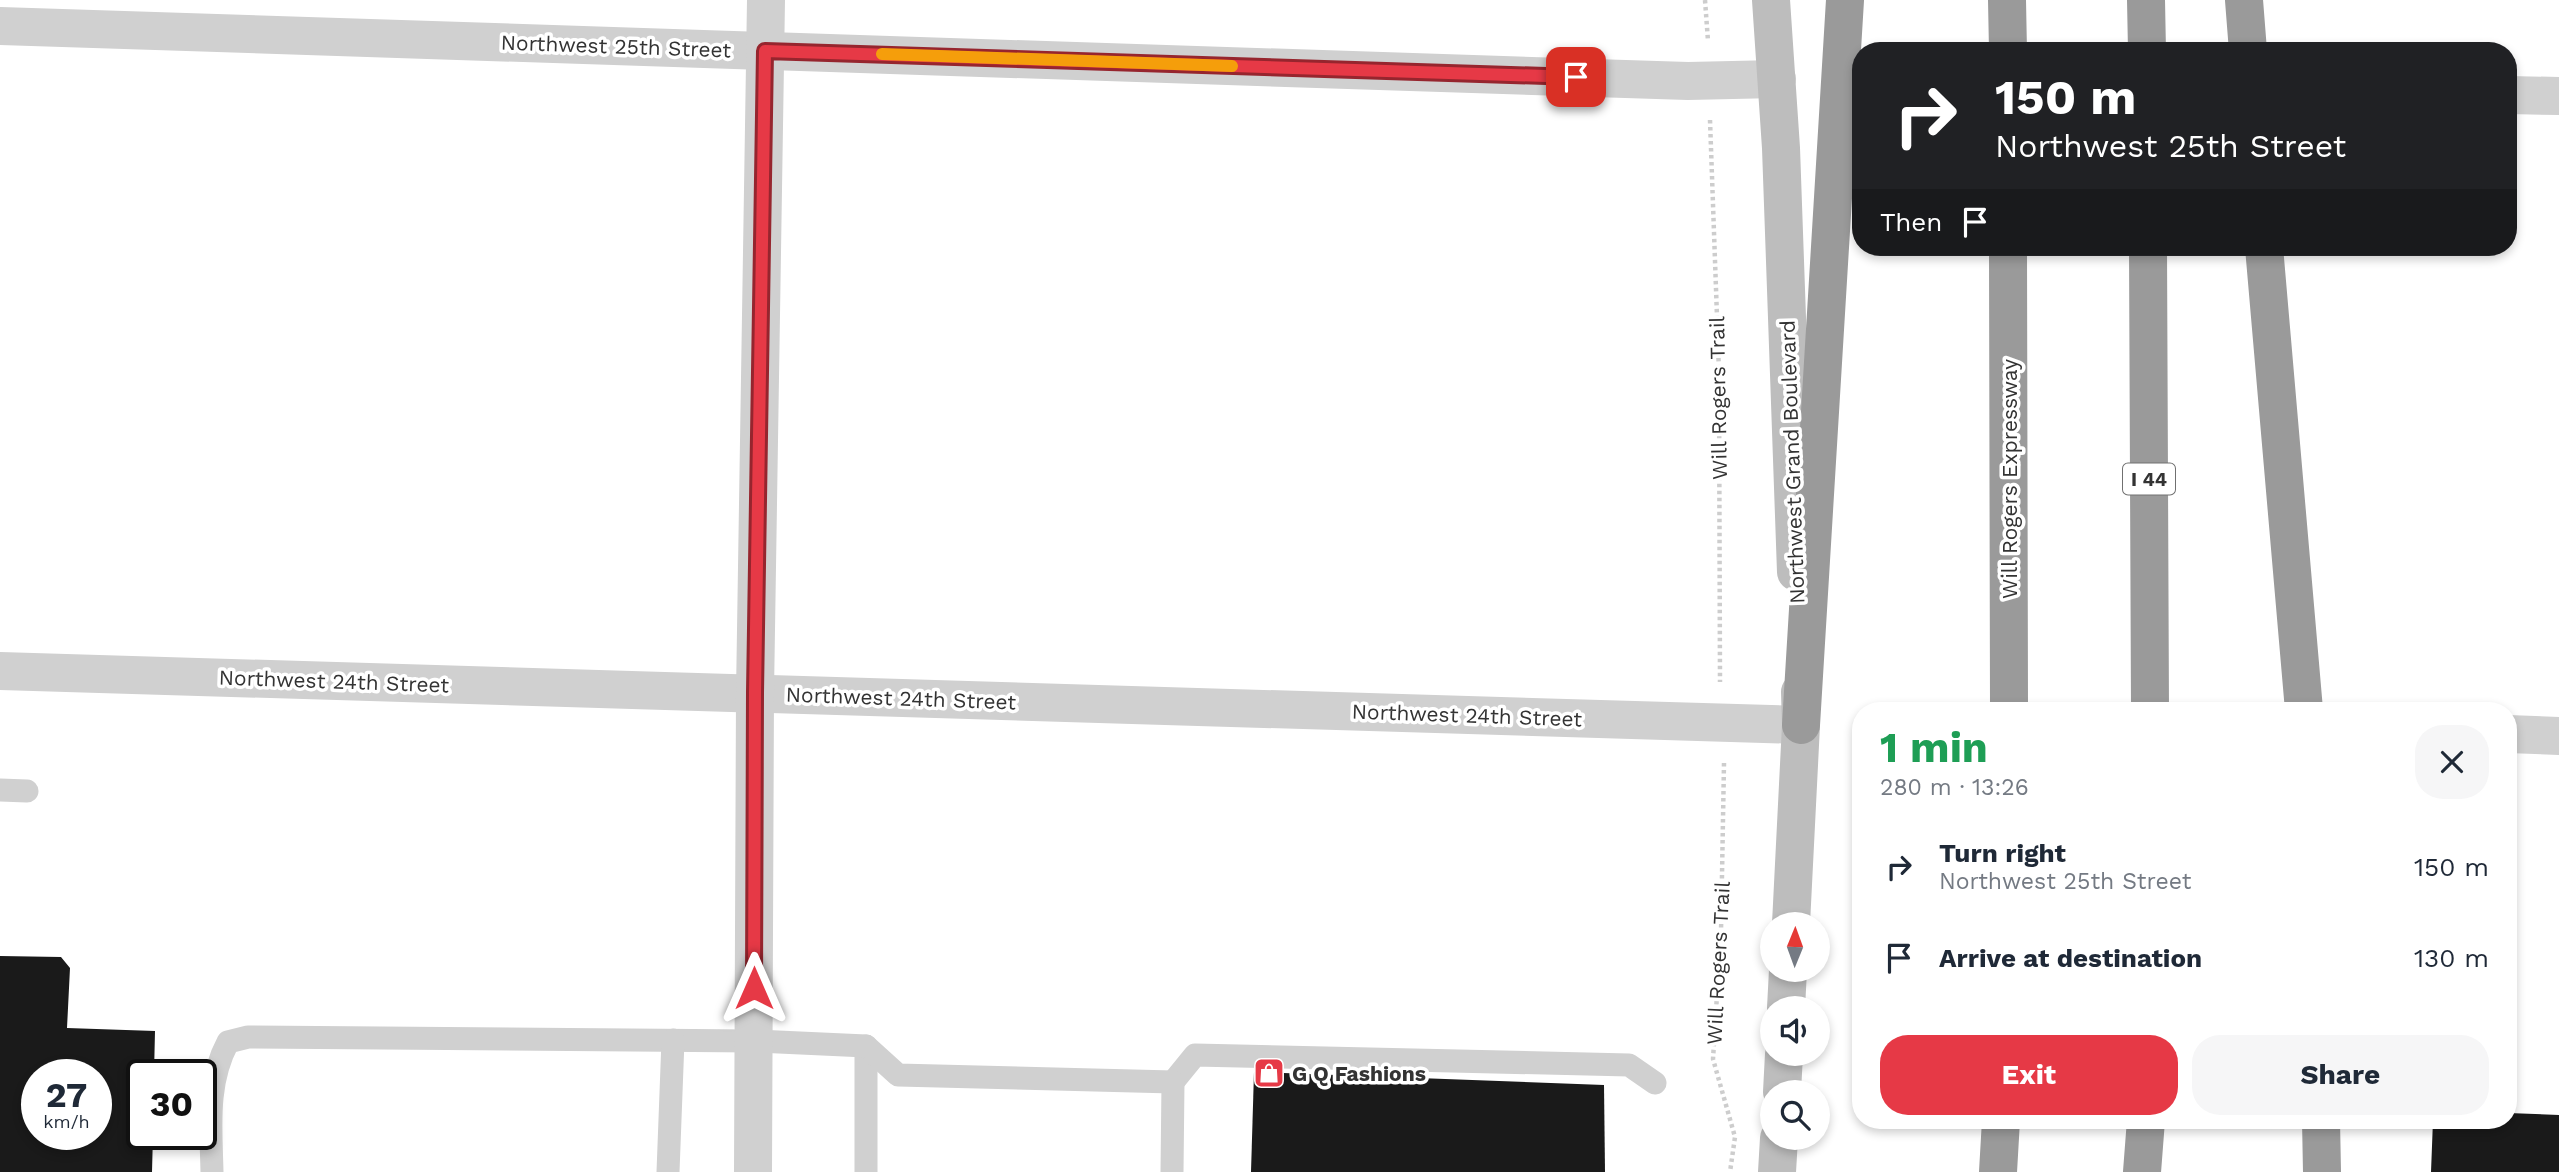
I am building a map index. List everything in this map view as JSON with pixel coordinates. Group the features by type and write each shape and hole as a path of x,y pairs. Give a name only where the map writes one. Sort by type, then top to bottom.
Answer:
{"highway":[{"path":"1801,725 1844,0"},
{"path":"2007,0 2008,42"},
{"path":"2146,0 2147,42"},
{"path":"2244,0 2247,42"},
{"name":"Will Rogers Expressway","path":"2008,256 2009,702"},
{"name":"I 44","path":"2148,256 2150,702"},
{"path":"2265,256 2303,702"},
{"path":"1998,1172 2000,1129"},
{"path":"2142,1172 2145,1129"},
{"path":"2321,1129 2322,1172"}],"street":[{"path":"753,1172 755,693 766,0"},
{"name":"Northwest Grand Boulevard","path":"1771,0 1777,79 1801,725 1792,912"},
{"name":"Northwest 25th Street","path":"0,26 1674,80 1777,79"},
{"path":"2517,95 2559,96"},
{"name":"Northwest 24th Street","path":"0,671 1801,725"},
{"path":"2517,734 2559,736"},
{"path":"1777,1172 1778,1150"}],"lane":[{"path":"0,790 27,791"},
{"path":"212,1172 211,1095 218,1061 228,1042 248,1037 754,1041 866,1046 898,1075 1173,1082"},
{"path":"668,1172 674,1040"},
{"path":"866,1046 866,1172"},
{"path":"1172,1172 1173,1082 1195,1055 1629,1066 1655,1083"}],"path":[{"path":"1705,0 1708,27"},
{"name":"Will Rogers Trail","path":"1710,134 1719,373 1720,663"},
{"name":"Will Rogers Trail","path":"1724,792 1713,1059 1735,1137 1730,1172"}],"building":[{"path":"0,956 61,957 70,968 67,1028 155,1031 154,1059 126,1059 126,1150 153,1150 152,1172 0,1172"},
{"path":"1254,1072 1604,1085 1605,1172 1251,1172"},
{"path":"2517,1113 2559,1115 2559,1172 2431,1172 2433,1129 2517,1129"}],"slow traffic":[{"path":"882,54 1232,66"}],"place":[{"name":"G Q Fashions","path":"1269,1073"}],"route":[{"path":"754,988 755,693 765,51 1576,77"}]}
